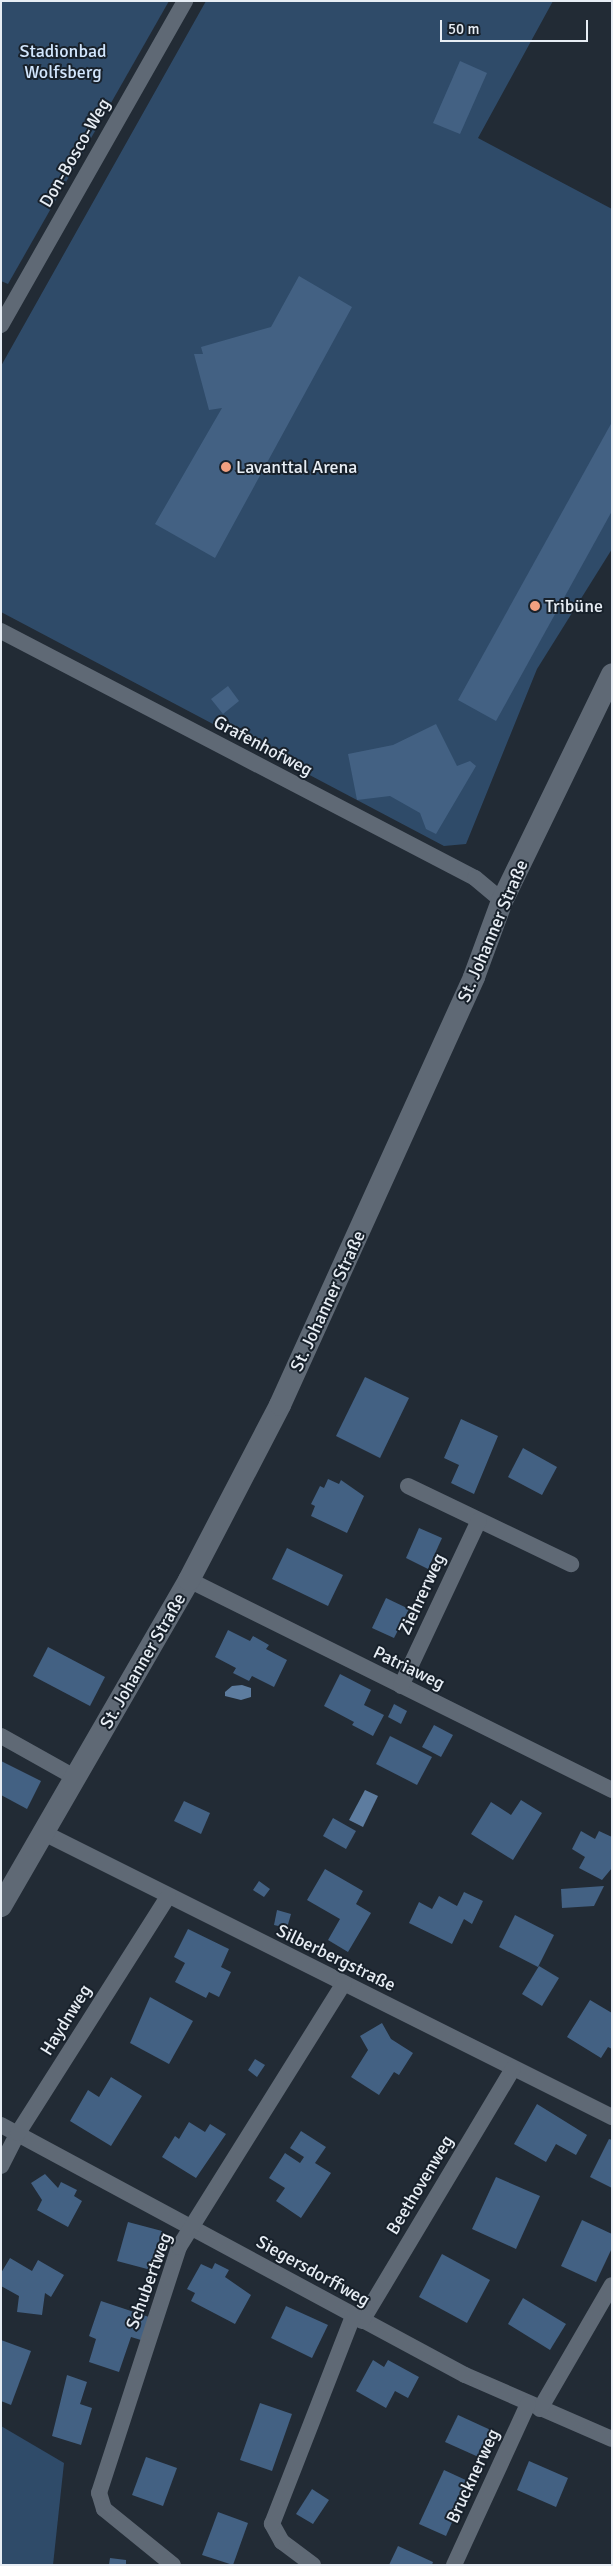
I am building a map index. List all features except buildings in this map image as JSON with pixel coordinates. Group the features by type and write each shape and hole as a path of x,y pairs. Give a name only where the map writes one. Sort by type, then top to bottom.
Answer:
{"street":[{"name":"Don-Bosco-Weg","path":"1,325 185,1"},
{"name":"Grafenhofweg","path":"1,631 475,878 502,901"},
{"name":"St. Johanner Straße","path":"1,1906 190,1580 280,1405 474,977 502,901 612,674"},
{"path":"408,1486 571,1564"},
{"name":"Ziehrerweg","path":"400,1686 479,1520"},
{"name":"Patriaweg","path":"190,1580 612,1790"},
{"path":"1,1736 76,1778"},
{"name":"Silberbergstraße","path":"44,1833 168,1897 612,2117"},
{"name":"Haydnweg","path":"1,2166 18,2133 168,1897"},
{"name":"Schubertweg","path":"173,2565 104,2508 99,2493 179,2246 344,1983"},
{"name":"Beethovenweg","path":"313,2565 282,2542 272,2524 358,2318 513,2069"},
{"name":"Siegersdorffweg","path":"1,2125 358,2318 534,2406 612,2439"},
{"name":"Brucknerweg","path":"454,2565 534,2406 612,2285"}],"green space":[{"name":"Stadionbad Wolfsberg","path":"1,1 169,1 8,284 1,281"},
{"name":"Lavanttal Arena","path":"206,1 553,1 478,138 612,209 612,549 537,669 466,844 444,846 1,612 1,366"},
{"path":"1,2426 64,2463 53,2565 1,2565"}],"shaded area":[{"path":"242,1685 251,1688 251,1697 241,1700 225,1696 225,1692 232,1686"},
{"path":"365,1790 378,1796 363,1827 349,1820"}],"place":[{"name":"Lavanttal Arena","path":"226,467"},
{"name":"Tribüne","path":"535,606"}]}
